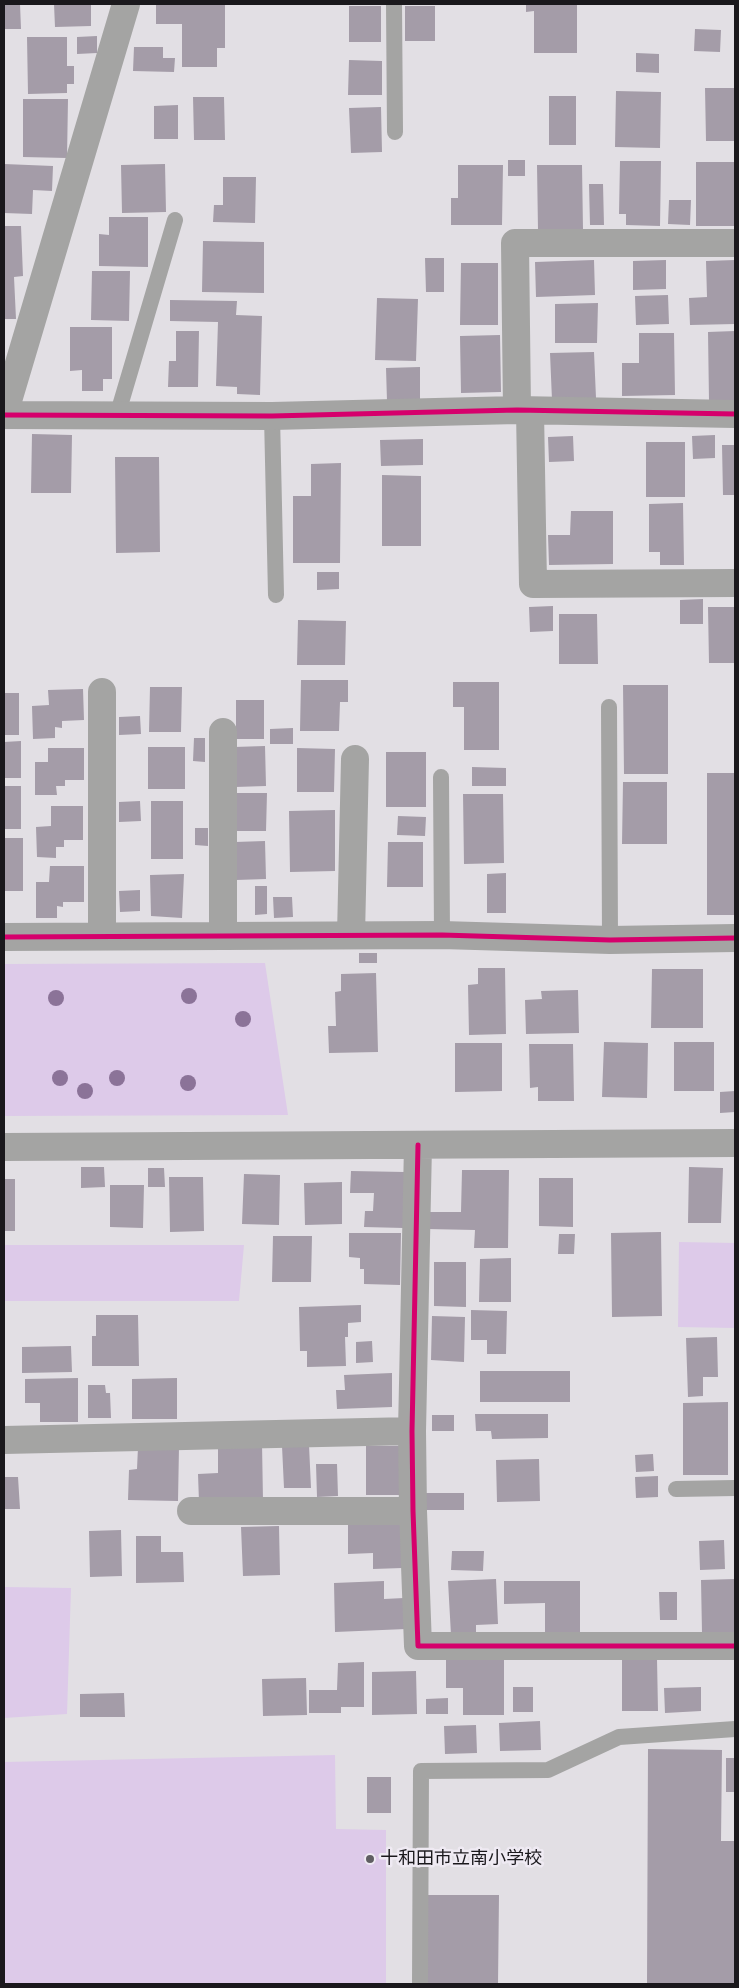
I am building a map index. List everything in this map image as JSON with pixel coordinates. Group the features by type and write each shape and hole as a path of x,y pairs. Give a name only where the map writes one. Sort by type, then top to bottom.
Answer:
{"street":[{"path":"126,4 4,415 272,416 523,411 735,414"},
{"path":"735,243 515,243 533,584 735,583"},
{"path":"102,692 102,936"},
{"path":"223,732 223,936"},
{"path":"352,935 355,759"},
{"path":"4,937 352,935 610,940 735,938"},
{"path":"4,1147 735,1143"},
{"path":"418,1145 412,1431 418,1646 735,1646"},
{"path":"4,1440 412,1431"},
{"path":"191,1511 413,1511"}],"lane":[{"path":"394,4 395,132"},
{"path":"117,416 175,220"},
{"path":"272,416 276,595"},
{"path":"609,707 610,940"},
{"path":"441,777 442,936"},
{"path":"676,1489 735,1488"},
{"path":"420,1984 422,1771 548,1770 619,1737 735,1729"}],"shaded area":[{"path":"265,963 288,1115 4,1116 4,964"},
{"path":"679,1242 735,1243 735,1328 678,1327"},
{"path":"4,1245 244,1245 239,1301 4,1301"},
{"path":"4,1587 71,1588 67,1714 4,1718"},
{"path":"335,1755 336,1829 386,1830 386,1984 4,1984 4,1762"}],"building":[{"path":"4,4 20,4 21,29 4,29"},
{"path":"54,4 91,4 91,26 55,27"},
{"path":"156,4 225,4 225,48 217,48 217,67 182,67 182,24 156,24"},
{"path":"526,4 577,4 577,53 534,53 534,11 526,12"},
{"path":"349,6 381,6 381,42 349,42"},
{"path":"405,6 435,6 435,41 405,41"},
{"path":"695,29 721,30 720,52 694,51"},
{"path":"97,36 97,53 77,54 77,37"},
{"path":"27,37 67,37 67,66 74,66 74,84 67,84 67,93 28,94"},
{"path":"134,47 163,47 163,58 175,58 174,72 133,71"},
{"path":"636,53 659,54 659,73 636,72"},
{"path":"349,60 382,61 382,95 348,95"},
{"path":"705,88 735,88 735,141 706,141"},
{"path":"616,91 661,92 660,148 615,147"},
{"path":"549,96 576,96 576,145 549,145"},
{"path":"193,97 224,97 225,140 194,140"},
{"path":"23,99 68,99 67,158 23,157"},
{"path":"178,105 178,139 154,139 154,106"},
{"path":"381,107 382,152 351,153 349,108"},
{"path":"508,160 525,160 525,176 508,176"},
{"path":"620,161 661,161 660,226 626,225 626,214 619,214"},
{"path":"696,162 735,162 735,226 696,226"},
{"path":"4,164 53,166 52,191 33,190 32,214 4,213"},
{"path":"165,164 166,212 122,213 121,165"},
{"path":"458,165 503,165 502,225 451,225 451,198 458,198"},
{"path":"537,165 582,165 583,230 538,230"},
{"path":"223,177 256,177 255,223 213,222 214,205 223,205"},
{"path":"589,184 603,184 604,225 590,225"},
{"path":"669,200 691,200 690,225 668,224"},
{"path":"109,217 148,217 148,267 99,266 99,234 109,235"},
{"path":"4,226 21,226 23,276 14,277 16,319 4,319"},
{"path":"203,241 264,242 264,293 202,292"},
{"path":"425,258 444,258 444,292 426,292"},
{"path":"594,260 595,295 536,297 535,262"},
{"path":"666,260 666,289 633,290 633,261"},
{"path":"735,260 735,324 690,325 689,298 707,297 706,261"},
{"path":"461,263 498,263 498,325 460,325"},
{"path":"92,271 130,271 129,321 91,320"},
{"path":"668,295 669,324 636,325 635,296"},
{"path":"377,298 418,299 416,361 375,360"},
{"path":"170,300 237,301 236,315 262,316 260,395 237,394 237,387 216,386 218,322 170,321"},
{"path":"598,303 597,343 555,343 555,304"},
{"path":"70,327 112,327 112,379 103,379 103,391 82,391 82,370 70,371"},
{"path":"176,331 199,331 198,387 168,387 169,361 176,361"},
{"path":"735,331 735,401 709,401 708,332"},
{"path":"639,333 674,333 675,395 622,396 622,363 639,363"},
{"path":"500,335 501,392 461,393 460,336"},
{"path":"594,352 596,398 552,400 550,353"},
{"path":"420,367 420,401 387,401 386,368"},
{"path":"32,434 72,435 71,493 31,493"},
{"path":"715,435 715,458 693,459 692,436"},
{"path":"573,436 574,461 549,462 548,437"},
{"path":"423,439 423,465 381,466 380,440"},
{"path":"646,442 685,442 685,497 646,497"},
{"path":"722,445 735,445 735,495 723,495"},
{"path":"115,457 159,457 160,552 116,553"},
{"path":"341,463 340,563 293,563 293,496 311,496 311,464"},
{"path":"382,475 421,476 421,546 382,546"},
{"path":"683,503 684,565 660,565 660,552 649,552 649,504"},
{"path":"571,511 613,511 613,564 549,565 548,535 570,535"},
{"path":"317,572 339,572 339,589 317,590"},
{"path":"703,599 703,624 680,624 680,600"},
{"path":"553,606 553,631 530,632 529,607"},
{"path":"708,607 735,607 735,663 709,663"},
{"path":"559,614 597,614 598,664 559,664"},
{"path":"298,620 346,621 345,665 297,665"},
{"path":"301,680 348,680 348,702 340,702 339,731 300,731"},
{"path":"453,682 499,682 499,750 464,750 464,707 453,707"},
{"path":"623,685 668,685 668,774 624,774"},
{"path":"150,687 182,687 181,732 149,732"},
{"path":"83,689 84,720 62,721 62,728 55,727 55,738 33,739 32,706 49,705 48,690"},
{"path":"4,693 19,693 19,735 4,735"},
{"path":"236,700 264,700 264,739 236,739"},
{"path":"140,716 141,734 119,735 119,717"},
{"path":"293,728 293,744 270,744 270,729"},
{"path":"194,738 205,738 205,762 193,761"},
{"path":"21,741 21,778 4,778 4,742"},
{"path":"265,746 266,786 235,787 234,747"},
{"path":"148,747 185,747 185,789 148,789"},
{"path":"48,748 84,748 84,780 65,780 65,786 56,786 57,795 35,795 35,762 48,762"},
{"path":"297,748 335,749 334,792 297,792"},
{"path":"386,752 426,752 426,807 386,807"},
{"path":"472,767 506,768 506,786 472,786"},
{"path":"707,773 735,773 735,915 707,915"},
{"path":"623,782 667,782 667,844 622,844"},
{"path":"4,786 21,786 21,829 4,829"},
{"path":"234,793 267,793 266,831 233,831"},
{"path":"463,794 503,794 504,863 464,864"},
{"path":"140,801 141,821 119,822 119,802"},
{"path":"151,801 183,801 183,859 151,859"},
{"path":"51,806 83,806 83,840 64,840 64,847 56,847 56,858 37,857 36,827 51,826"},
{"path":"335,810 335,871 290,872 289,811"},
{"path":"398,816 426,817 425,836 397,835"},
{"path":"195,828 208,828 208,846 195,845"},
{"path":"4,838 23,838 23,891 4,891"},
{"path":"265,841 266,879 236,880 235,842"},
{"path":"388,842 423,842 423,887 387,887"},
{"path":"50,866 84,866 84,902 63,902 63,907 57,906 57,918 36,918 36,882 49,882"},
{"path":"506,873 506,913 487,913 487,874"},
{"path":"184,874 182,918 151,916 150,875"},
{"path":"255,886 267,886 267,914 255,915"},
{"path":"140,890 140,911 120,912 119,891"},
{"path":"273,897 292,897 293,917 274,918"},
{"path":"359,953 377,953 377,963 359,963"},
{"path":"478,968 505,968 506,1034 469,1035 468,985 478,984"},
{"path":"652,969 703,969 703,1028 651,1028"},
{"path":"376,973 378,1052 329,1053 328,1026 336,1026 335,992 341,991 341,974"},
{"path":"578,990 579,1033 526,1034 525,1000 542,999 541,991"},
{"path":"604,1042 648,1043 647,1098 602,1097"},
{"path":"674,1042 714,1042 714,1091 674,1091"},
{"path":"455,1043 502,1043 502,1091 455,1092"},
{"path":"529,1044 573,1044 574,1101 538,1101 538,1087 530,1088"},
{"path":"735,1091 735,1112 720,1113 720,1092"},
{"path":"81,1167 104,1167 105,1187 81,1188"},
{"path":"689,1167 723,1168 721,1223 688,1223"},
{"path":"148,1168 164,1168 165,1187 148,1187"},
{"path":"462,1170 509,1170 508,1248 474,1248 475,1230 427,1229 428,1212 461,1212"},
{"path":"351,1171 405,1172 404,1228 364,1227 365,1211 373,1211 374,1193 350,1193"},
{"path":"244,1174 280,1175 279,1225 242,1224"},
{"path":"169,1177 203,1177 204,1231 170,1232"},
{"path":"539,1178 573,1178 573,1227 539,1226"},
{"path":"4,1179 15,1179 15,1231 4,1231"},
{"path":"342,1182 342,1224 305,1225 304,1183"},
{"path":"110,1185 144,1185 143,1228 110,1227"},
{"path":"661,1232 662,1316 612,1317 611,1233"},
{"path":"349,1233 401,1233 400,1285 364,1284 364,1269 360,1269 360,1258 349,1257"},
{"path":"559,1234 575,1234 574,1254 558,1254"},
{"path":"273,1236 312,1236 311,1282 272,1282"},
{"path":"511,1258 511,1302 479,1302 480,1259"},
{"path":"434,1262 466,1262 466,1307 434,1306"},
{"path":"361,1305 361,1322 348,1323 348,1337 345,1337 346,1366 307,1367 307,1351 300,1351 299,1307"},
{"path":"471,1310 507,1311 506,1354 487,1354 487,1340 471,1340"},
{"path":"96,1315 138,1315 139,1366 92,1366 92,1336 96,1336"},
{"path":"432,1316 465,1317 464,1362 431,1360"},
{"path":"717,1337 718,1377 703,1377 703,1396 688,1397 686,1338"},
{"path":"372,1341 373,1362 356,1363 356,1342"},
{"path":"71,1346 72,1372 22,1373 22,1347"},
{"path":"480,1371 570,1371 570,1402 480,1402"},
{"path":"392,1373 392,1407 337,1409 336,1390 345,1390 344,1375"},
{"path":"78,1378 78,1422 40,1422 40,1403 25,1403 25,1379"},
{"path":"177,1378 177,1419 132,1419 132,1379"},
{"path":"88,1385 105,1385 106,1393 110,1393 111,1418 88,1418"},
{"path":"728,1402 728,1475 683,1475 683,1403"},
{"path":"475,1414 548,1414 548,1438 492,1439 491,1431 476,1431"},
{"path":"432,1415 454,1415 454,1431 432,1431"},
{"path":"262,1443 263,1501 199,1502 198,1474 218,1473 218,1444"},
{"path":"309,1445 311,1488 284,1488 282,1446"},
{"path":"366,1446 401,1446 402,1495 366,1495"},
{"path":"138,1447 179,1447 178,1501 128,1500 129,1470 137,1469"},
{"path":"653,1454 654,1471 636,1472 635,1455"},
{"path":"539,1459 540,1501 497,1502 496,1460"},
{"path":"316,1464 337,1464 338,1496 317,1497"},
{"path":"658,1476 658,1497 636,1498 635,1477"},
{"path":"4,1477 18,1477 20,1509 4,1509"},
{"path":"426,1493 464,1493 464,1510 426,1510"},
{"path":"401,1524 402,1568 373,1569 373,1553 348,1554 348,1525"},
{"path":"279,1526 280,1575 243,1576 241,1527"},
{"path":"121,1530 122,1576 90,1577 89,1531"},
{"path":"136,1536 161,1536 161,1552 183,1552 184,1582 136,1583"},
{"path":"724,1540 725,1569 700,1570 699,1541"},
{"path":"452,1551 484,1551 483,1571 451,1570"},
{"path":"496,1579 498,1624 476,1625 476,1634 451,1635 448,1581"},
{"path":"735,1579 735,1632 702,1633 701,1580"},
{"path":"384,1581 384,1599 404,1598 406,1629 335,1632 334,1583"},
{"path":"504,1581 580,1581 580,1633 545,1634 545,1603 504,1604"},
{"path":"659,1592 677,1592 677,1620 660,1620"},
{"path":"446,1659 504,1659 504,1715 463,1715 463,1688 446,1688"},
{"path":"622,1659 657,1659 658,1711 622,1711"},
{"path":"364,1662 364,1707 341,1707 341,1713 309,1713 309,1690 337,1690 338,1663"},
{"path":"416,1671 417,1714 372,1715 372,1672"},
{"path":"306,1678 307,1715 263,1716 262,1679"},
{"path":"513,1687 533,1687 533,1712 513,1712"},
{"path":"701,1687 701,1711 665,1713 664,1688"},
{"path":"124,1693 125,1717 80,1717 80,1694"},
{"path":"448,1698 448,1714 426,1714 426,1699"},
{"path":"540,1721 541,1750 500,1751 499,1723"},
{"path":"476,1725 477,1753 445,1754 444,1726"},
{"path":"648,1749 722,1750 721,1841 735,1841 735,1984 647,1984"},
{"path":"726,1758 735,1758 735,1792 726,1792"},
{"path":"367,1777 391,1777 391,1813 367,1813"},
{"path":"428,1895 499,1895 498,1984 428,1984"}],"cycle path":[{"path":"4,415 272,416 517,410 735,414"},
{"path":"4,937 442,935 610,940 735,938"},
{"path":"418,1145 412,1431 418,1646 735,1646"}],"place":[{"name":"十和田市立南小学校","path":"370,1859"}]}
